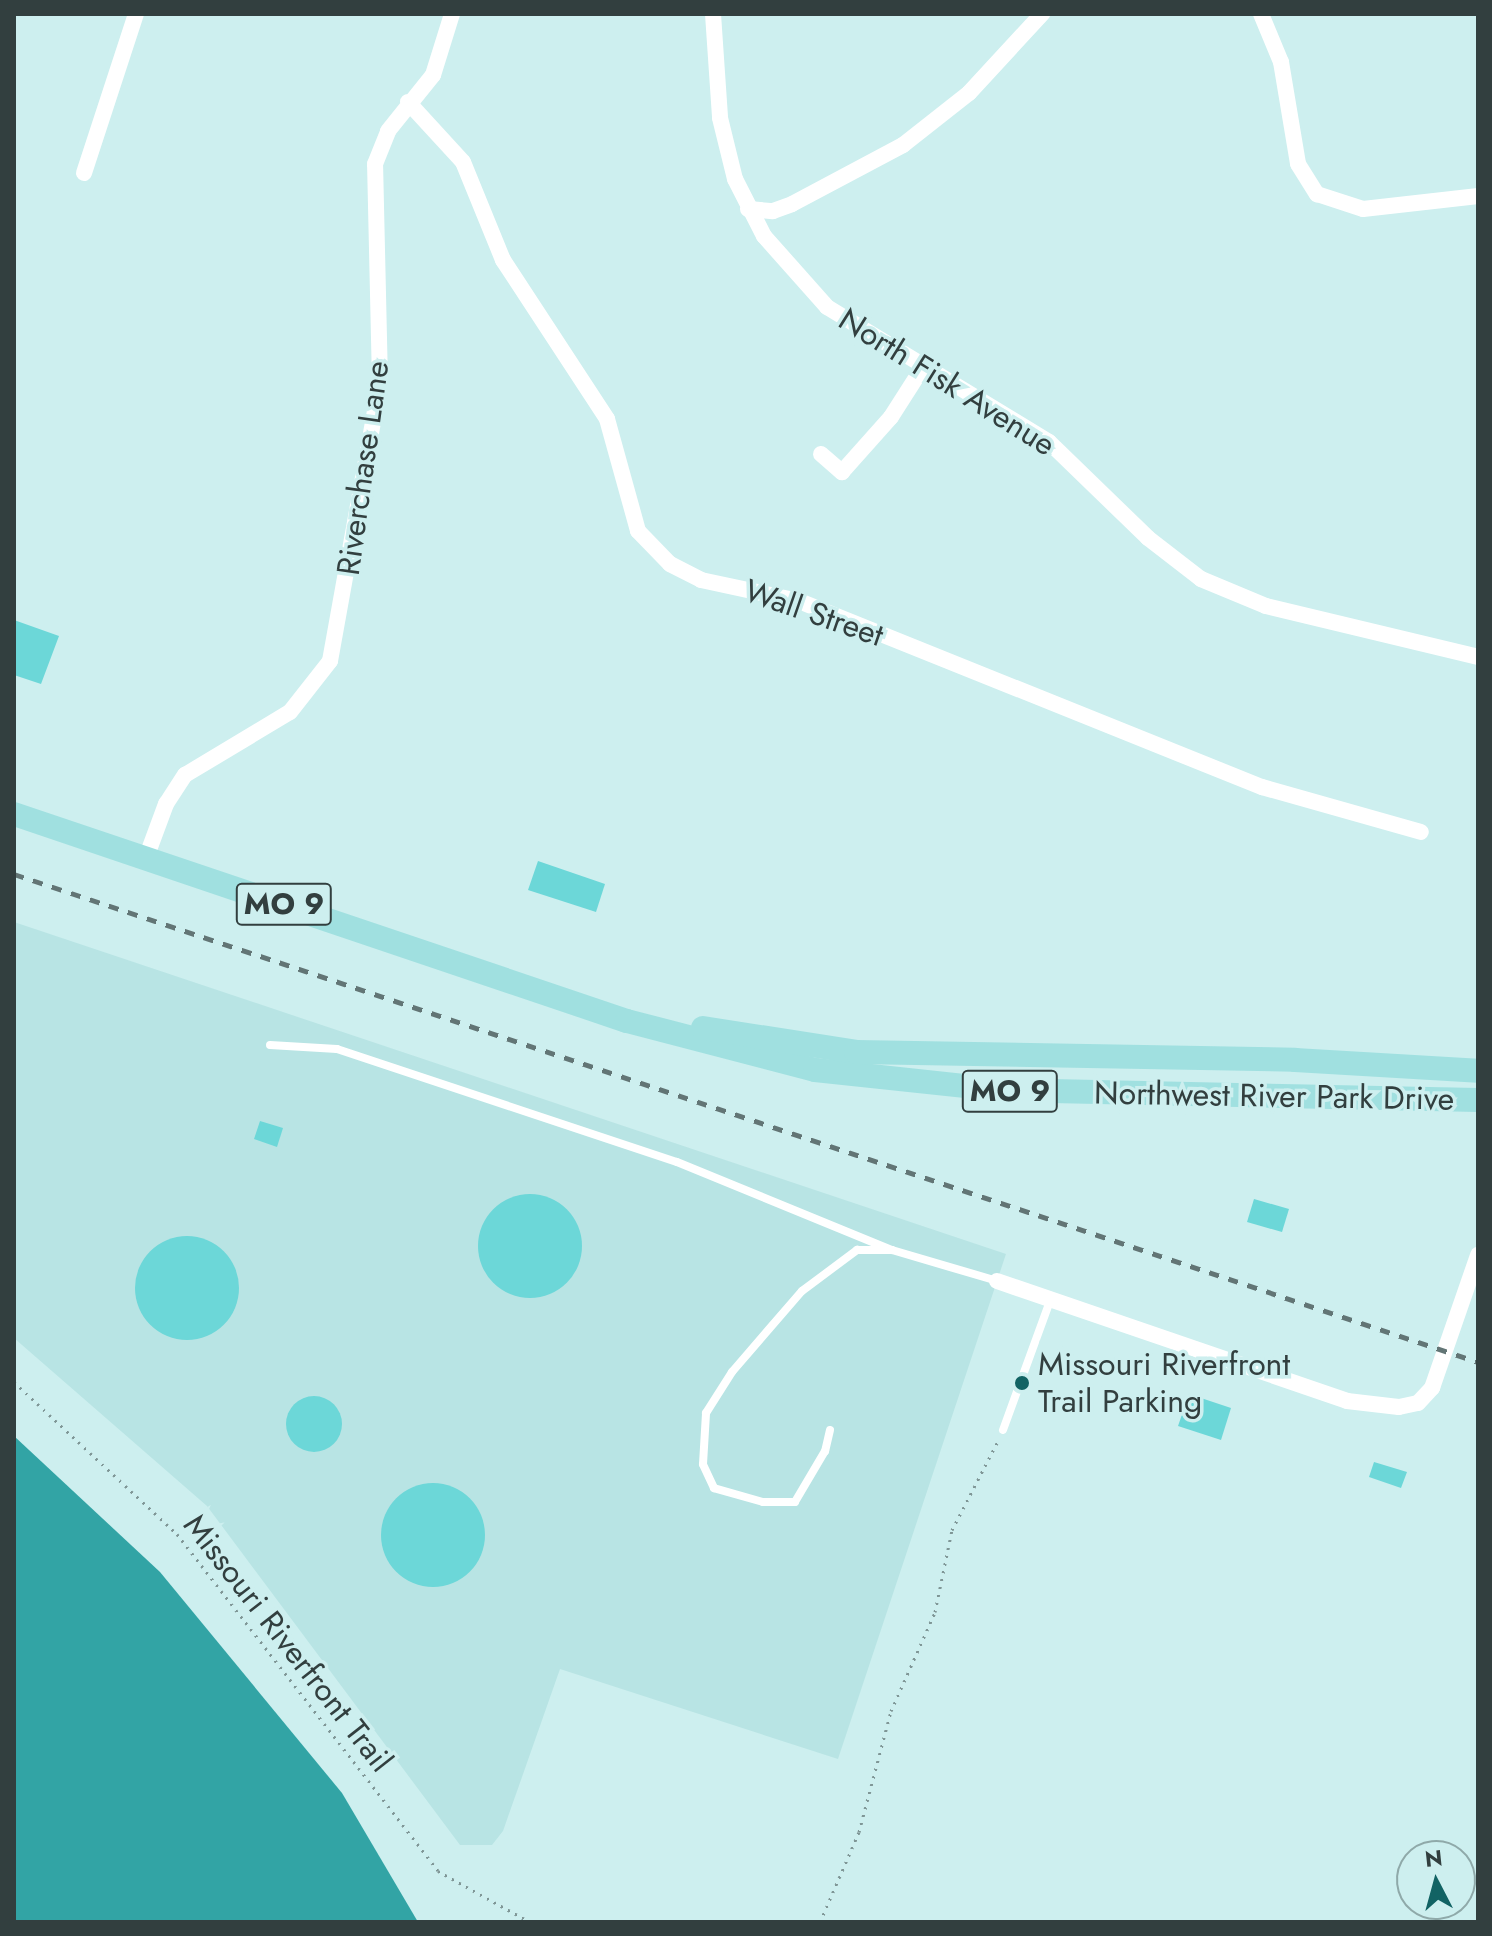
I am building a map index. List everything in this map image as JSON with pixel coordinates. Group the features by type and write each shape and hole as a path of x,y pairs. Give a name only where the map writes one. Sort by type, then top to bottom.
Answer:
{"main road":[{"name":"Northwest River Park Drive","path":"14,814 736,1052 913,1084 1478,1100"},
{"name":"Northwest River Park Drive","path":"555,994 699,1027 856,1052 1295,1060 1478,1071"}],"street":[{"path":"84,173 136,14"},
{"name":"Riverchase Lane","path":"146,858 185,775 290,712 330,661 380,382 372,187 383,141 408,102 433,75 452,14"},
{"name":"North Fisk Avenue","path":"713,14 720,118 748,209 782,262 827,307 1049,442 1156,545 1214,586 1266,606 1478,657"},
{"path":"748,209 773,211 792,204 903,145 969,93 1042,14"},
{"path":"1261,14 1281,62 1298,164 1317,194 1363,209 1478,196"},
{"name":"Wall Street","path":"408,102 463,162 503,260 607,419 638,531 670,564 701,580 799,601 1262,787 1421,832"},
{"path":"821,454 842,472 891,417 923,367"},
{"path":"997,1281 1347,1401 1399,1407 1418,1403 1446,1362 1478,1255"}],"lane":[{"path":"270,1045 337,1049 677,1162 892,1250 997,1281"},
{"path":"830,1430 825,1451 795,1502 763,1502 714,1488 703,1464 706,1413 768,1328 802,1291 857,1250 892,1250"},
{"path":"1003,1430 1050,1301"}],"path":[{"name":"Missouri Riverfront Trail","path":"14,1382 177,1534 438,1871 530,1922"},
{"path":"820,1922 859,1832 891,1711 935,1612 952,1530 1003,1430"}],"shaded area":[{"path":"14,922 1006,1254 838,1759 560,1669 503,1831 492,1845 460,1845 207,1506 14,1338"}],"water":[{"path":"14,1436 160,1572 342,1793 418,1922 14,1922"}],"building":[{"path":"14,620 59,636 41,684 14,675"},
{"path":"538,861 605,884 596,912 528,890"},
{"path":"260,1121 283,1128 277,1147 254,1139"},
{"path":"530,1194 550,1198 567,1209 578,1226 582,1246 578,1266 567,1283 550,1294 530,1298 510,1294 493,1283 482,1266 478,1246 482,1226 493,1209 510,1198"},
{"path":"1254,1199 1289,1209 1282,1232 1247,1222"},
{"path":"187,1236 207,1240 224,1251 235,1268 239,1288 235,1308 224,1325 207,1336 187,1340 167,1336 150,1325 139,1308 135,1288 139,1268 150,1251 167,1240"},
{"path":"1189,1394 1231,1408 1221,1440 1178,1426"},
{"path":"314,1396 334,1404 342,1424 334,1444 314,1452 294,1444 286,1424 294,1404"},
{"path":"1374,1462 1407,1472 1401,1488 1369,1477"},
{"path":"433,1483 453,1487 470,1498 481,1515 485,1535 481,1555 470,1572 453,1583 433,1587 413,1583 396,1572 385,1555 381,1535 385,1515 396,1498 413,1487"}],"railway":[{"path":"14,874 1478,1362"}],"place":[{"name":"Missouri Riverfront Trail Parking","path":"1022,1383"}]}
